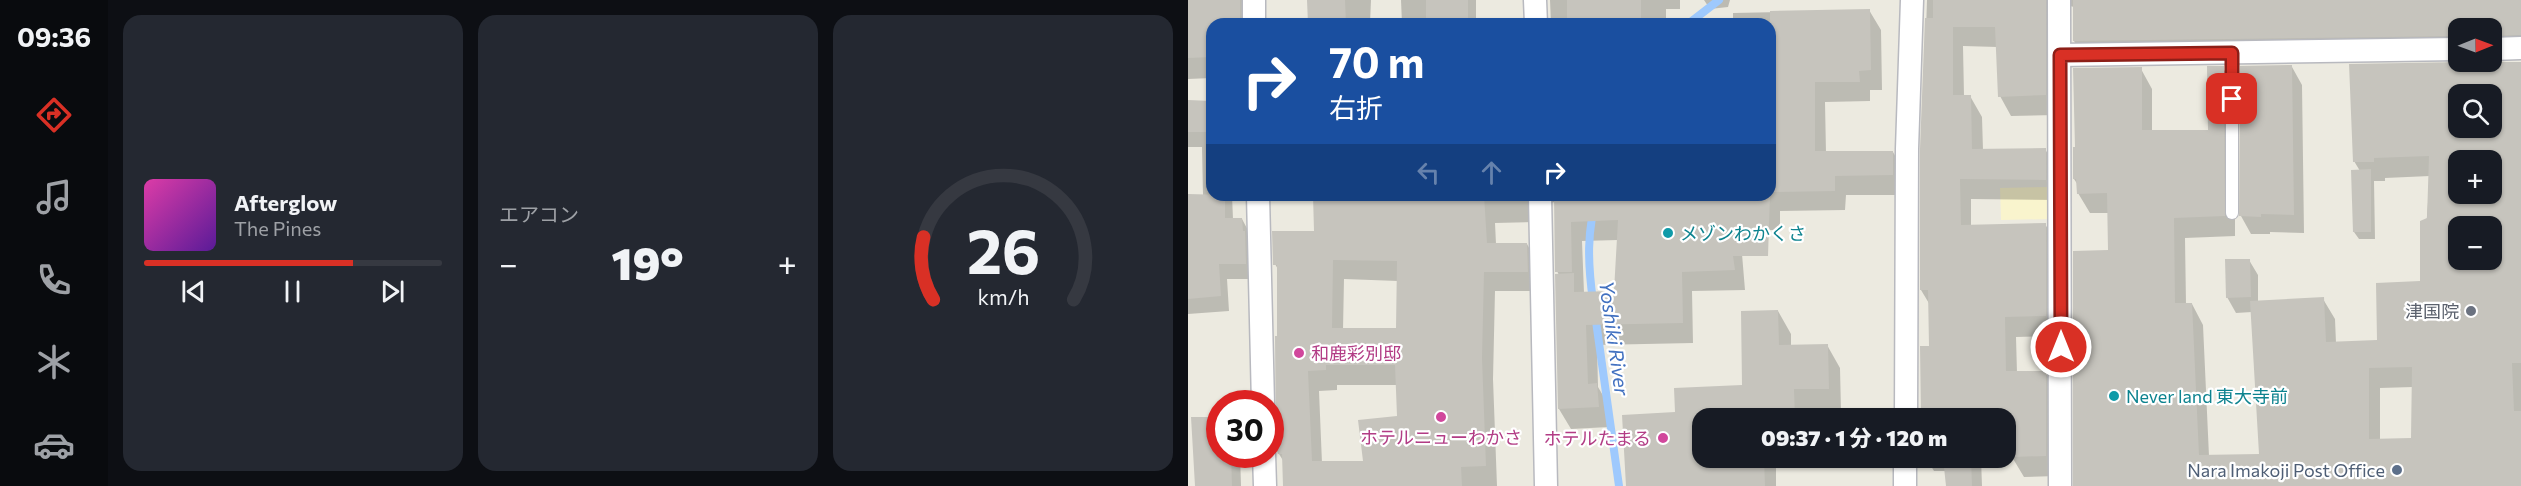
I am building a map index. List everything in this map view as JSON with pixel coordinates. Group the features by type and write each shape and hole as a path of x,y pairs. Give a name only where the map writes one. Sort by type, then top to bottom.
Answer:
{"street":[{"path":"1254,0 1254,18"},
{"path":"1535,0 1536,18"},
{"path":"1906,408 1907,149 1911,0"},
{"path":"2059,0 2060,486"},
{"path":"2502,49 2521,48"},
{"path":"2060,55 2448,50"},
{"path":"1258,201 1263,390"},
{"path":"1540,201 1546,486"},
{"path":"1264,468 1265,486"},
{"path":"1905,468 1905,486"}],"lane":[{"path":"2232,53 2232,213"}],"sand":[{"path":"2051,187 2052,219 2001,220 2000,188"}],"building":[{"path":"1188,0 1240,0 1240,18 1206,18 1206,57 1188,58"},
{"path":"1307,0 1345,0 1346,18 1308,18"},
{"path":"1426,0 1468,0 1468,18 1426,18"},
{"path":"1567,0 1641,0 1641,18 1567,18"},
{"path":"1933,0 2046,0 2046,95 1998,97 1995,27 1953,27 1953,95 1971,95 1972,149 2046,148 2046,180 1960,179 1961,225 2046,223 2046,316 2005,317 2006,371 2046,371 2046,456 2016,457 2016,408 1921,408 1920,346 1929,346 1928,290 1920,290 1920,149 1925,18 1933,18"},
{"path":"2073,0 2521,0 2521,35 2502,36 2502,18 2448,18 2448,36 2073,41"},
{"path":"1870,9 1871,70 1859,71 1860,82 1815,82 1815,151 1893,151 1893,175 1835,176 1835,191 1776,192 1776,18 1770,18 1770,11"},
{"path":"2448,62 2448,72 2502,72 2502,62 2521,62 2521,363 2512,363 2514,411 2521,411 2521,486 2073,486 2073,251 2108,250 2107,193 2077,194 2076,179 2073,179 2073,147 2075,147 2073,68 2142,67 2142,130 2208,130 2207,66 2224,66 2225,216 2174,218 2175,303 2192,303 2199,455 2259,454 2250,301 2324,297 2326,342 2377,340 2376,283 2420,281 2420,221 2427,218 2429,156 2374,158 2374,162 2353,162 2349,64","holes":["2412,367 2411,438 2369,439 2369,368"]},
{"path":"2292,65 2294,215 2239,216 2240,66"},
{"path":"1188,100 1206,101 1206,132 1188,132"},
{"path":"2371,169 2371,232 2353,232 2351,170"},
{"path":"1188,194 1206,194 1206,201 1225,201 1225,218 1242,218 1243,231 1245,231 1246,264 1219,264 1221,296 1188,299"},
{"path":"1313,201 1484,201 1487,243 1527,243 1528,272 1484,272 1482,358 1486,466 1461,467 1462,486 1283,486 1284,390 1275,390 1277,265 1273,265 1272,231 1314,231","holes":["1333,260 1397,261 1396,328 1332,328","1326,365 1395,365 1397,416 1358,420 1363,461 1312,461 1308,371 1326,370"]},
{"path":"1554,201 1770,201 1768,256 1733,256 1735,270 1682,272 1683,323 1586,325 1588,384 1597,383 1599,407 1558,409 1555,274 1574,273 1574,292 1614,291 1618,220 1571,222 1572,272 1555,272"},
{"path":"2225,259 2250,259 2251,297 2226,298"},
{"path":"1778,310 1779,345 1828,344 1829,389 1794,389 1795,408 1692,408 1692,468 1764,468 1765,486 1626,486 1622,415 1675,412 1674,388 1742,385 1741,311"},
{"path":"1191,417 1206,417 1206,468 1231,468 1232,486 1195,486"},
{"path":"1944,468 1971,468 1972,486 1946,486"}],"waterway":[{"name":"Yoshiki River","path":"1696,18 1719,0"},
{"name":"Yoshiki River","path":"1593,301 1589,248 1591,221 1596,201"},
{"name":"Yoshiki River","path":"1595,314 1619,486"}],"place":[{"name":"メゾンわかくさ","path":"1668,233"},
{"name":"津国院","path":"2471,311"},
{"name":"和鹿彩別邸","path":"1299,353"},
{"name":"Never land 東大寺前","path":"2114,396"},
{"name":"ホテルニューわかさ","path":"1441,417"},
{"name":"ホテルたまる","path":"1663,438"},
{"name":"Nara Imakoji Post Office","path":"2397,470"}],"route":[{"path":"2061,347 2060,55 2232,53 2232,99"}]}
